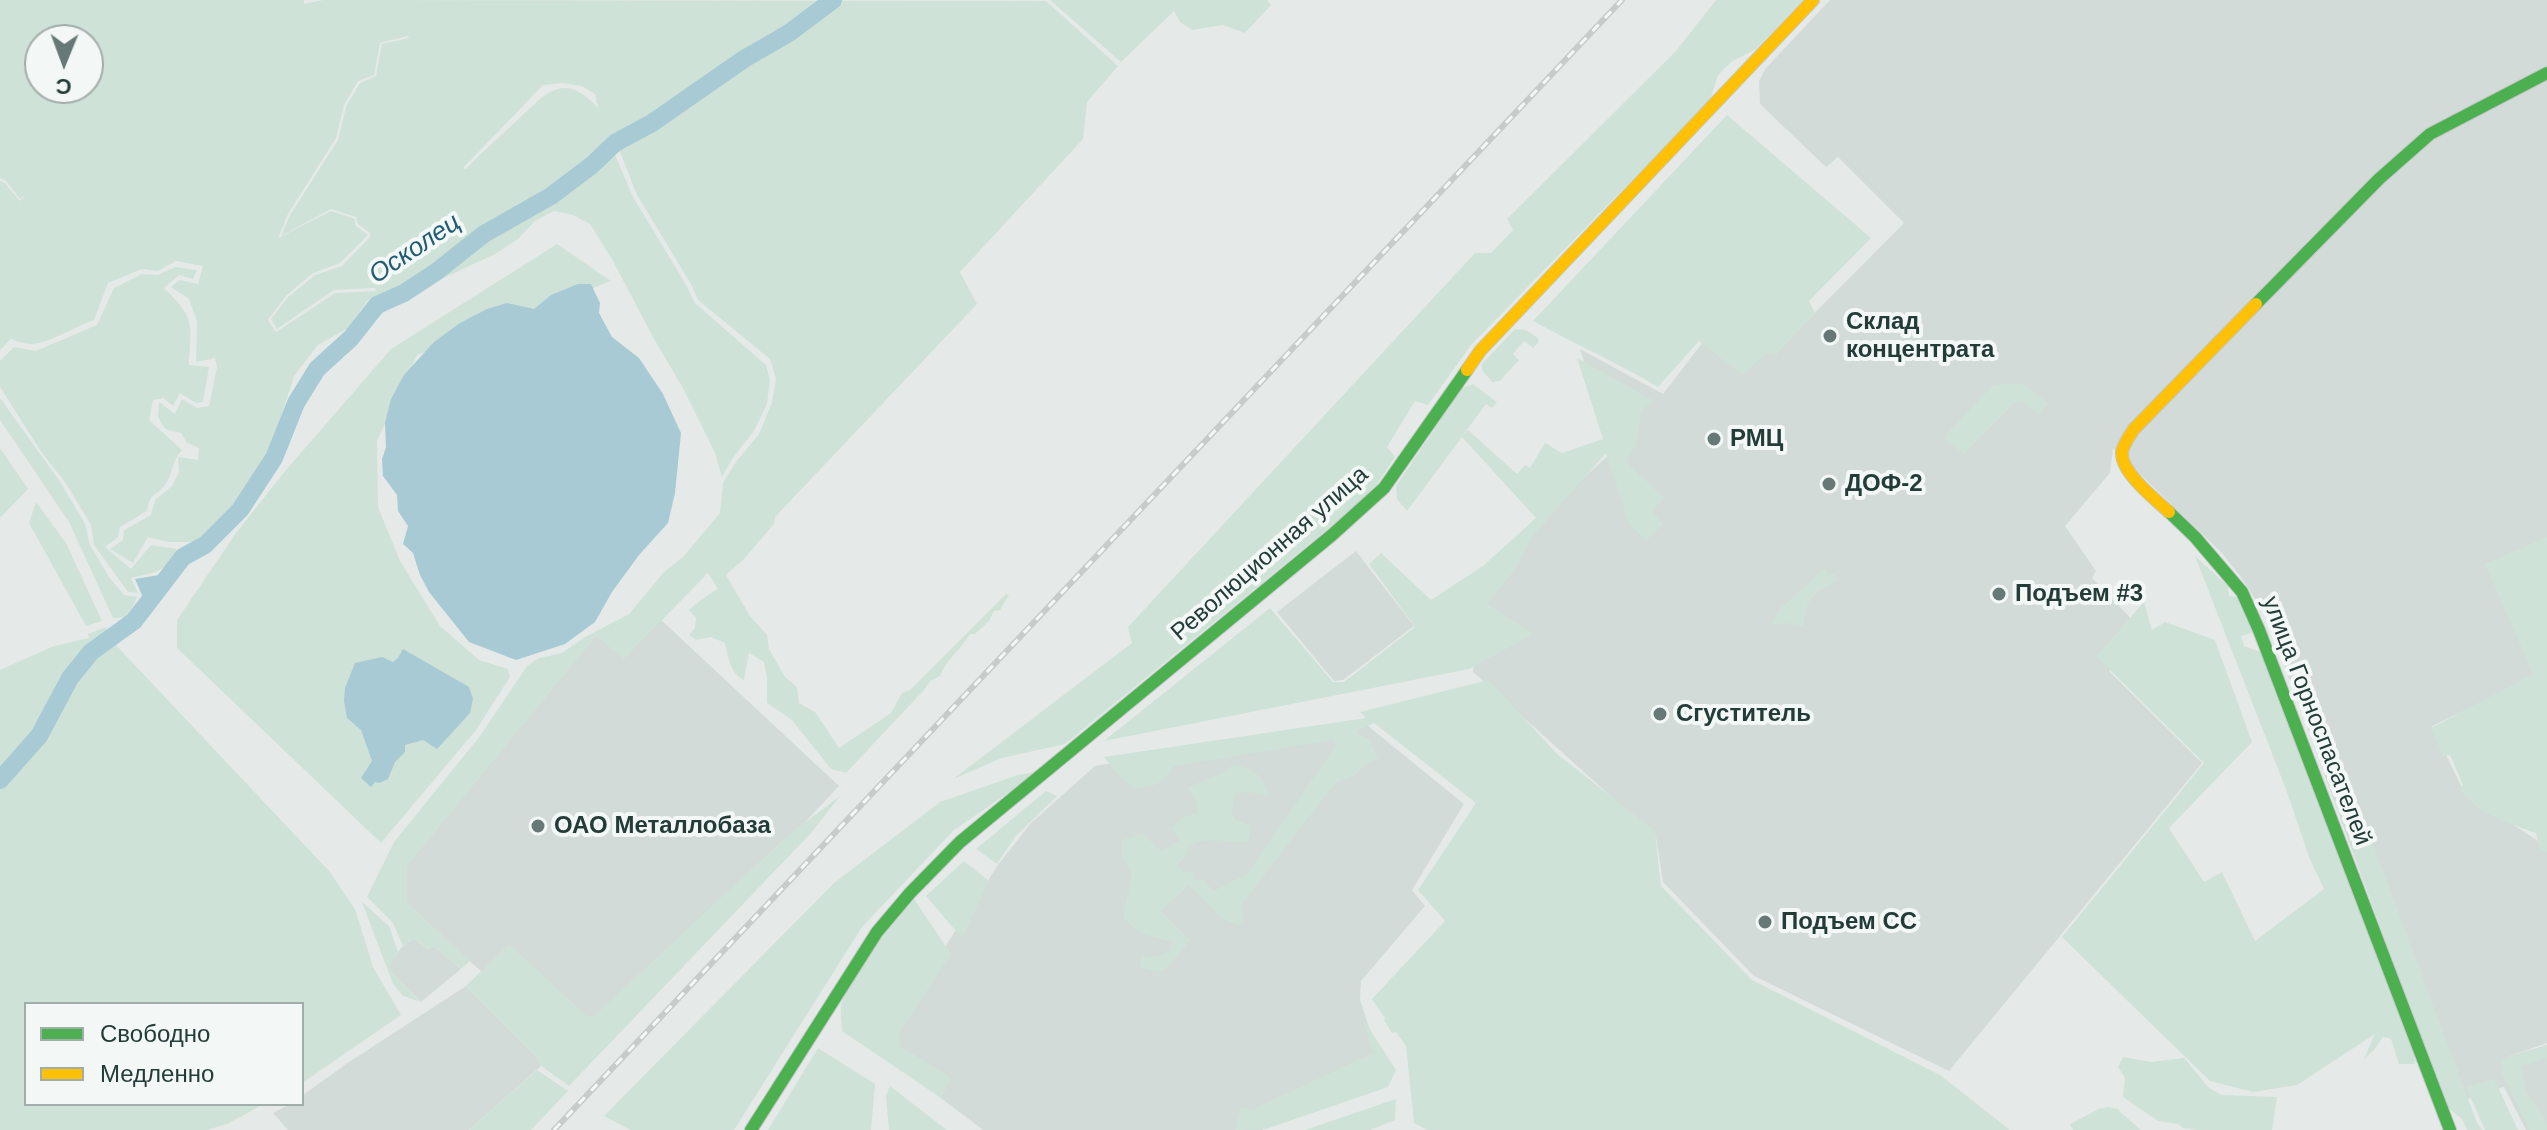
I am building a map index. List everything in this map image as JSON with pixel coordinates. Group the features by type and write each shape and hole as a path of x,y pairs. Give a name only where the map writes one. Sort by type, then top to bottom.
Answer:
{"street":[{"name":"Революционная улица","path":"751,1130 859,958 910,893 960,842 1332,535 1384,488 1480,351 1813,0"},
{"name":"улица Горноспасателей","path":"2450,1130 2242,592 2195,537 2137,482 2124,463 2122,451 2134,429 2379,179 2430,134 2547,73"}],"shaded area":[{"path":"1830,0 2547,0 2547,539 2537,676 2432,726 2464,792 2547,847 2547,1043 2504,1058 2547,1045 2547,1130 2526,1130 2504,1087 2446,1106 2267,618 2221,552 2113,448 2110,473 2065,526 2096,571 2092,578 2145,633 2109,671 2202,763 1949,1071 1754,976 1663,882 1656,837 1473,672 1485,568 1612,452 1580,349 1663,394 1703,342 1768,348 1775,353 1904,223 1838,157 1826,167 1760,104 1759,81 1766,68"},
{"path":"1356,551 1414,626 1343,680 1334,681 1277,612"},
{"path":"658,617 839,786 605,1037 576,1056 399,898 402,867 598,633"},
{"path":"1362,721 1464,804 1412,890 1425,906 1361,981 1360,1000 1380,1060 1262,1130 983,1130 884,1055 886,1038 998,865 1030,824 1095,766"},
{"path":"413,938 427,949 434,946 461,969 421,1002 390,971 389,966 401,948"},
{"path":"466,986 537,1057 541,1066 469,1130 288,1130 273,1113 286,1106 304,1106 304,1095"}],"green space":[{"path":"0,0 304,0 304,4 323,0 1046,1 1118,66 1087,102 1083,139 960,272 977,304 775,517 774,524 726,575 750,616 767,635 769,649 785,677 797,687 799,703 815,712 839,748 891,713 902,693 910,690 1006,594 1009,595 1000,610 994,611 989,621 975,634 970,634 940,676 930,681 846,773 831,769 792,720 767,703 764,662 749,653 744,680 733,669 725,643 711,637 696,640 689,635 695,628 696,618 689,610 718,589 708,573 624,659 596,636 407,866 407,902 470,961 461,969 434,946 427,949 413,938 403,946 393,923 367,897 394,842 480,736 527,666 539,658 562,653 629,614 720,513 723,483 759,434 772,403 776,379 770,359 698,300 637,195 618,147 613,150 633,197 695,303 766,365 770,380 767,404 754,431 722,477 715,453 683,388 613,261 590,224 573,215 554,211 535,221 518,239 495,254 433,283 384,312 354,341 377,307 406,294 487,235 553,199 594,169 612,149 608,142 587,162 402,286 368,300 348,328 318,345 294,376 271,448 222,521 195,542 168,542 148,537 133,563 110,549 123,540 124,530 151,515 155,500 172,486 179,472 178,457 198,460 199,448 187,443 181,433 165,429 158,417 159,402 175,414 182,399 197,408 209,406 217,367 215,358 196,362 197,321 189,299 171,287 180,280 198,284 203,266 176,261 158,271 142,269 108,283 94,320 38,343 26,344 11,339 0,350 0,181 20,201 24,196 20,199 0,178","holes":["408,36 382,44 376,76 360,83 346,107 338,140 290,215 281,236 331,209 356,217 370,237 342,266 315,275 288,297 271,319 277,329 334,290 375,288 376,291 335,293 276,332 268,320 286,296 313,273 340,263 368,235 355,225 355,219 331,211 278,238 288,214 336,138 344,105 358,81 374,75 380,43","562,83 582,86 595,94 598,108 573,89 552,91 466,169 463,168 543,85"]},
{"path":"1050,0 1267,0 1271,5 1245,33 1223,25 1192,30 1180,22 1174,11 1121,62"},
{"path":"1716,0 1803,0 1756,49 1731,62 1718,75 1710,100 1471,345 1428,405 1415,401 1387,447 1395,457 1376,486 1065,744 1002,758 953,779 1132,643 1128,627 1475,253 1491,253 1513,230 1507,219 1676,51"},
{"path":"1727,115 1871,238 1809,301 1815,313 1775,356 1767,353 1742,375 1699,341 1658,387 1533,321"},
{"path":"557,244 611,281 417,355 377,441 378,507 400,561 440,626 479,660 508,669 510,677 476,730 381,843 177,648 177,620 236,533 391,349"},
{"path":"175,267 197,270 193,279 179,275 164,288 182,307 189,322 189,365 209,367 203,402 196,403 180,393 173,406 163,398 153,400 149,420 182,450 165,485 152,497 147,511 120,527 118,537 105,547 131,569 151,545 177,549 164,567 131,578 138,593 128,592 94,545 91,525 65,482 42,453 0,387 0,361 14,347 36,351 97,325 114,288 142,274 158,275"},
{"path":"1515,329 1526,330 1539,341 1533,348 1524,341 1513,354 1519,360 1500,381 1492,382 1482,370 1482,364"},
{"path":"1577,358 1654,401 1642,410 1635,446 1626,462 1664,498 1652,511 1663,524 1646,541 1629,524 1606,453 1532,537 1513,572 1487,604 1533,634 1469,669 1104,741 1270,608 1333,682 1344,682 1415,627 1369,564 1381,553 1431,600 1483,566 1536,518 1462,437 1407,511 1397,499 1396,486 1462,388 1473,384 1497,402 1492,408 1486,404 1463,435 1468,430 1517,474 1525,465 1530,468 1545,443 1562,453 1603,439"},
{"path":"2006,383 2026,385 2048,404 2038,414 2021,401 2013,404 1964,454 1946,440 1947,434 1991,387"},
{"path":"0,398 61,483 85,524 90,545 109,577 124,595 137,597 129,617 113,618 69,522 0,420"},
{"path":"0,448 28,489 1,517 0,517"},
{"path":"36,502 66,543 102,621 86,626 29,523"},
{"path":"2547,537 2547,853 2540,849 2536,833 2494,817 2467,798 2460,790 2463,785 2450,755 2443,756 2431,728 2533,674 2485,564"},
{"path":"2195,556 2228,586 2229,596 2238,597 2255,632 2241,636 2244,646 2263,653 2414,1052 2415,1064 2399,1064 2391,1039 2383,1037 2364,1059 2375,1034 2297,1085 2253,1092 2210,1081 2062,937 2204,763 2096,656 2144,602 2152,630 2165,622 2215,640 2252,742 2169,828 2204,882 2222,872 2255,941 2324,889 2309,857 2287,792"},
{"path":"1825,568 1835,575 1837,581 1809,601 1803,626 1787,623 1771,625 1781,608"},
{"path":"106,627 110,635 88,650 66,678 47,715 0,772 0,670 54,646 89,638 88,634"},
{"path":"114,643 329,871 355,909 373,967 401,1015 304,1082 304,1002 24,1002 24,1106 260,1106 227,1124 207,1130 0,1130 0,786 43,739 74,688 101,653"},
{"path":"1489,680 1557,754 1655,831 1661,886 1752,980 1940,1075 2010,1130 1427,1130 1414,1123 1406,1046 1396,1032 1392,1033 1372,999 1445,921 1418,890 1476,803 1374,723 1358,730 1359,735 1369,739 1378,759 1353,776 1335,783 1242,904 1244,921 1238,925 1221,918 1189,885 1161,911 1190,940 1168,967 1159,972 1140,967 1141,957 1160,956 1170,951 1172,942 1140,933 1123,918 1132,874 1122,856 1122,840 1143,834 1161,851 1180,841 1171,828 1184,817 1197,813 1197,803 1188,788 1233,765 1247,768 1263,782 1268,796 1235,793 1232,811 1235,820 1252,826 1248,841 1212,840 1197,843 1189,846 1186,856 1176,866 1184,872 1195,871 1194,880 1203,880 1214,891 1247,874 1337,744 1332,740 1173,766 1158,783 1134,788 1118,775 1104,757 1366,718 1360,712"},
{"path":"1040,771 954,830 862,927 734,1130 631,1130 604,1116 834,883 940,802 1018,775"},
{"path":"1046,791 1057,796 1015,837 997,864 976,849"},
{"path":"840,796 811,833 569,1086 541,1066 537,1057 466,986 509,944 587,1016 594,1016 786,837"},
{"path":"2364,820 2482,1130 2467,1130 2462,1119 2446,1106 2349,841"},
{"path":"964,861 989,881 962,938 926,896"},
{"path":"914,899 951,954 899,1033 900,1046 951,1078 941,1098 842,1031 841,1006 852,980"},
{"path":"362,902 389,926 398,952 390,971 421,1002 403,996 393,984"},
{"path":"1363,1019 1396,1070 1388,1087 1266,1129 1235,1130 1241,1107 1252,1110 1373,1053"},
{"path":"2547,1046 2547,1058 2521,1066 2527,1093 2543,1115 2547,1130 2529,1130 2502,1073 2501,1060"},
{"path":"818,1048 875,1084 871,1130 768,1130"},
{"path":"2123,1057 2151,1062 2184,1058 2209,1088 2222,1095 2277,1097 2272,1130 2197,1130 2158,1121 2123,1097 2125,1078 2118,1067"},
{"path":"537,1070 568,1091 531,1130 469,1130"},
{"path":"2494,1079 2518,1130 2485,1130 2466,1087"},
{"path":"890,1086 947,1130 889,1130 886,1096"},
{"path":"1396,1099 1395,1120 1370,1130 1305,1130"},
{"path":"2107,1107 2117,1109 2141,1130 2073,1130 2070,1124"}],"water":[{"path":"578,284 591,284 600,303 599,313 612,337 639,358 663,394 681,433 675,493 668,523 639,555 595,622 565,644 516,660 469,642 429,592 413,553 403,544 408,526 398,511 397,495 383,476 385,423 391,399 404,375 434,342 460,323 507,303 534,309 551,295"},
{"path":"177,564 167,589 148,609 135,579 159,575"},
{"path":"403,649 469,687 473,699 470,713 437,749 423,740 405,745 405,752 395,762 388,779 375,782 371,787 361,778 372,761 361,730 347,718 345,688 355,663 382,657 393,662"}],"waterway":[{"name":"Осколец","path":"0,780 39,736 70,678 91,652 134,621 183,557 205,545 240,510 274,458 296,403 317,369 351,338 377,305 404,293 484,234 551,196 615,143 652,123 744,59 789,33 833,0"}],"railway":[{"path":"554,1130 1622,0"}],"traffic: fast":[{"path":"2256,304 2379,179 2430,134 2547,73"},
{"path":"751,1130 877,932 910,893 960,842 1332,535 1384,488 1467,370"},
{"path":"2169,512 2242,592 2450,1130"}],"traffic: slow":[{"path":"1467,370 1480,351 1813,0"},
{"path":"2169,512 2127,468 2123,460 2124,446 2134,429 2256,304"}],"place":[{"name":"Склад концентрата","path":"1830,336"},
{"name":"РМЦ","path":"1714,439"},
{"name":"ДОФ-2","path":"1829,484"},
{"name":"Подъем #3","path":"1999,594"},
{"name":"Сгуститель","path":"1660,714"},
{"name":"ОАО Металлобаза","path":"538,826"},
{"name":"Подъем СС","path":"1765,922"}]}
